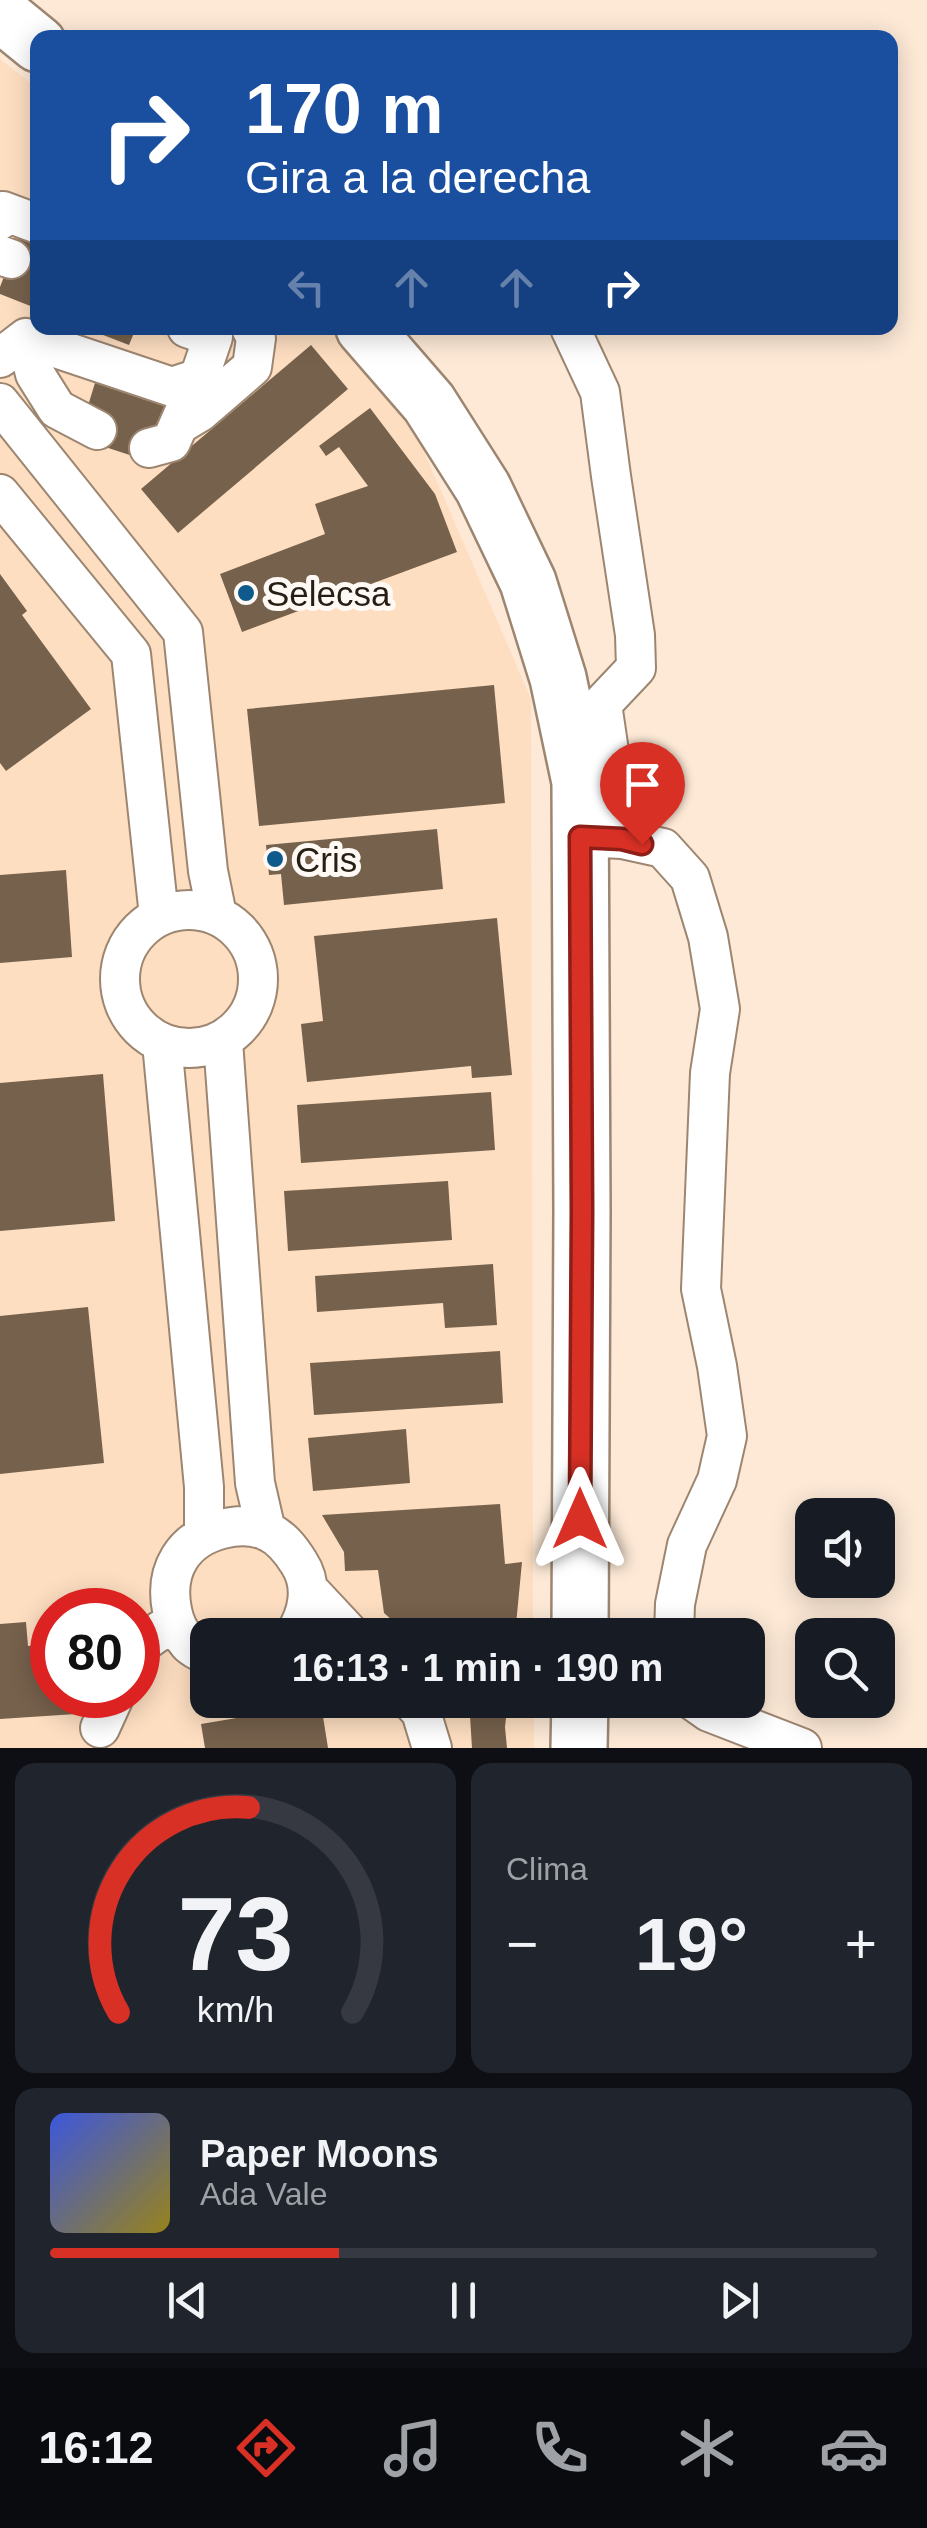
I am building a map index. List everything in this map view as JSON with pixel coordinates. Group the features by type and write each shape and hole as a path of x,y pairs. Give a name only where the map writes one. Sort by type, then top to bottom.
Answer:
{"highway":[{"path":"0,13 30,37"},
{"path":"370,335 429,403 484,488 528,582 558,678 580,782 601,838 582,1191 580,1618"},
{"path":"579,1748 580,1718"}],"street":[{"path":"204,346 164,431 200,412 252,367 254,335"},
{"path":"573,335 600,392 635,636 636,668 602,704 601,838 664,848 690,878 708,937 720,1008 710,1073 701,1288 727,1436 717,1480 688,1545 675,1618"},
{"path":"7,336 172,387 204,346"},
{"path":"7,336 51,399 93,414"},
{"path":"0,404 183,632 208,871 217,915"},
{"path":"0,494 131,654 159,916"},
{"path":"189,909 217,915 240,931 254,954 259,973 254,1007 238,1029 210,1047 188,1049 162,1043 140,1028 125,1006 119,978 125,952 140,929 159,916 189,909"},
{"path":"223,1040 256,1482 266,1531"},
{"path":"162,1043 204,1487 204,1534"},
{"path":"190,1645 174,1621 168,1594 174,1568 189,1545 204,1534 238,1525 266,1531 289,1546 304,1570 308,1589 303,1618"},
{"path":"308,1589 336,1618"},
{"path":"160,1631 174,1621"},
{"path":"423,1718 432,1748"},
{"path":"724,1718 802,1748"}],"shaded area":[{"path":"0,59 30,83 30,335 338,335 406,410 531,699 533,1618 190,1618 190,1718 534,1718 534,1748 0,1748"}],"building":[{"path":"24,225 30,228 30,306 0,294"},
{"path":"103,335 133,335 129,345"},
{"path":"311,345 348,389 178,533 141,489"},
{"path":"95,383 170,408 145,460 93,443 86,412"},
{"path":"370,408 435,494 457,552 242,632 220,574 325,534 315,504 368,486 339,447 326,456 319,446"},
{"path":"0,574 27,611 22,615 91,709 6,771 0,763"},
{"path":"494,685 505,803 259,826 247,709"},
{"path":"437,829 443,889 284,905 281,874 269,875 266,845"},
{"path":"66,870 72,957 0,963 0,875"},
{"path":"497,918 512,1075 472,1078 471,1066 307,1082 301,1024 323,1021 314,936"},
{"path":"103,1074 115,1221 0,1231 0,1083"},
{"path":"491,1092 495,1150 301,1163 297,1105"},
{"path":"448,1181 452,1240 288,1251 284,1191"},
{"path":"493,1264 497,1325 445,1328 443,1303 317,1312 315,1276"},
{"path":"88,1307 104,1463 0,1474 0,1316"},
{"path":"500,1351 503,1403 314,1415 310,1363"},
{"path":"406,1429 410,1483 313,1491 308,1438"},
{"path":"500,1504 505,1564 522,1562 517,1618 390,1618 384,1613 378,1570 345,1571 344,1552 322,1515"},
{"path":"26,1622 30,1717 0,1719 0,1624"},
{"path":"237,1718 323,1718 328,1748 205,1748 201,1724"},
{"path":"470,1718 506,1718 507,1748 472,1748"}],"place":[{"name":"Selecsa","path":"246,593"},
{"name":"Cris","path":"275,859"}],"route":[{"path":"580,1519 580,837 642,844"}]}
